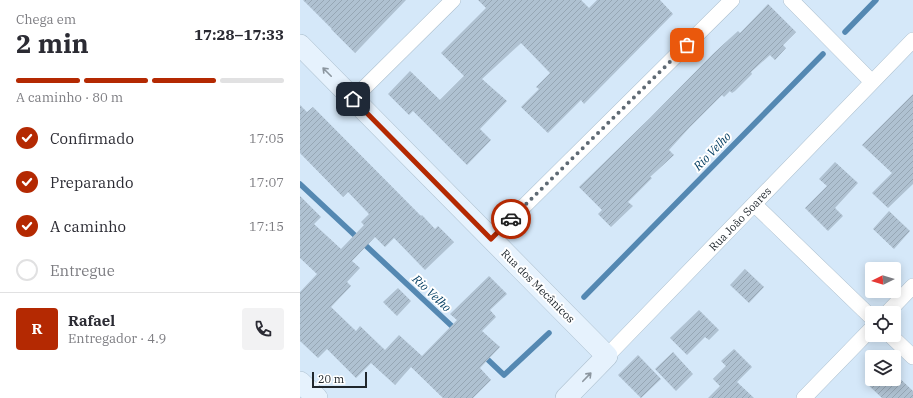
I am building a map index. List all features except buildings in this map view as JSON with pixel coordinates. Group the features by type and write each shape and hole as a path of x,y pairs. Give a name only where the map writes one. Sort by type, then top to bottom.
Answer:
{"main road":[{"name":"Rua dos Mecânicos","path":"300,44 607,356"},
{"name":"Rua João Soares","path":"566,398 607,356"},
{"path":"300,382 317,398"}],"street":[{"path":"353,99 454,0"},
{"path":"491,239 732,0"},
{"path":"791,0 872,82"},
{"name":"Rua João Soares","path":"607,356 913,40"},
{"path":"754,204 865,311"},
{"path":"894,306 913,286"},
{"path":"804,398 865,335"},
{"path":"897,342 913,357"}],"waterway":[{"name":"Rio Velho","path":"845,32 876,0"},
{"name":"Rio Velho","path":"584,297 823,54"},
{"name":"Rio Velho","path":"300,184 456,330"},
{"name":"Rio Velho","path":"483,355 504,375 549,333"}],"way so far":[{"path":"511,219 687,45"}],"route":[{"path":"353,99 491,239 511,219"}]}
